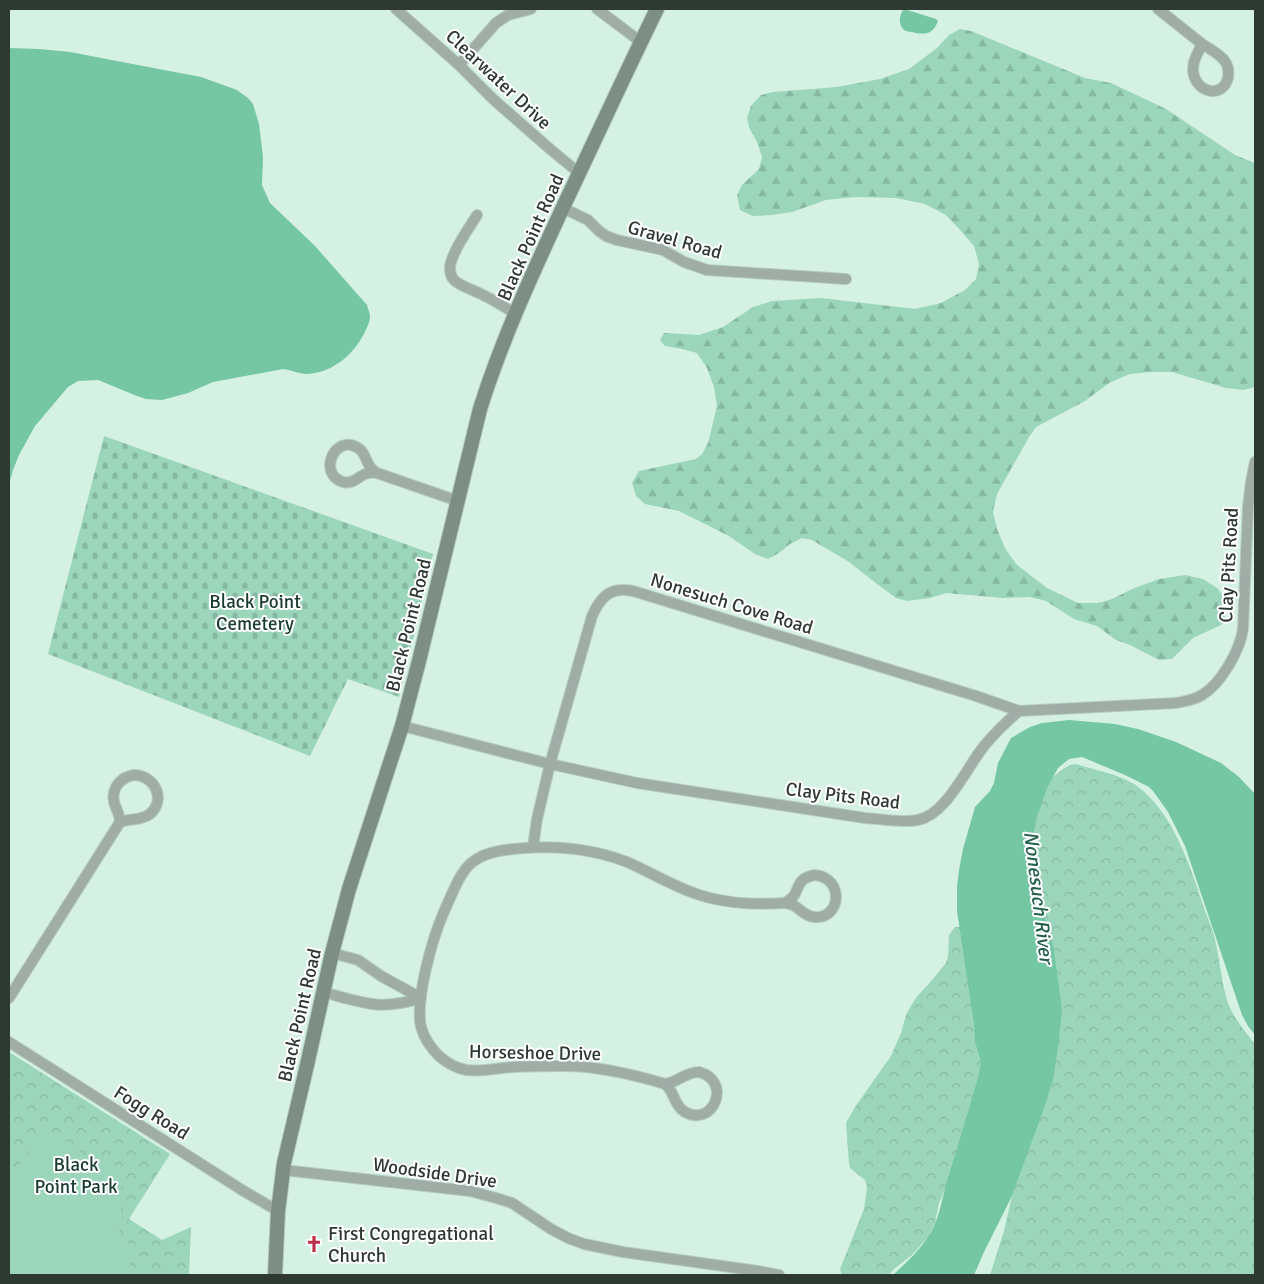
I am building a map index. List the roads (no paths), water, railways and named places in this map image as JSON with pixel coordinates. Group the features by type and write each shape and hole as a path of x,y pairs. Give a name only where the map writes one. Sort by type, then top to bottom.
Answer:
{"main road":[{"name":"Black Point Road","path":"275,1275 278,1211 283,1170 323,992 349,890 402,726 480,409 515,313 657,9"}],"street":[{"name":"Clearwater Drive","path":"396,9 508,112 579,173"},
{"path":"459,65 496,23 508,15 531,9"},
{"path":"598,9 641,42"},
{"path":"1158,9 1225,61 1228,67 1227,81 1218,90 1208,91 1195,80 1194,64 1202,44"},
{"name":"Gravel Road","path":"563,208 588,220 606,236 663,250 684,262 707,270 846,279"},
{"path":"477,215 463,236 453,257 451,275 460,284 486,296 515,313"},
{"path":"377,474 370,468 363,453 354,446 341,447 331,457 330,466 332,472 336,478 343,482 352,482 368,473 377,474 458,501"},
{"name":"Clay Pits Road","path":"402,726 550,764 637,783 865,818 918,820 929,815 943,804 983,747 1019,712 1176,702 1202,695 1217,682 1232,659 1242,636 1248,507 1255,462"},
{"name":"Nonesuch Cove Road","path":"550,764 592,616 601,598 617,590 633,591 976,696 1019,712"},
{"path":"533,847 550,764"},
{"path":"9,998 120,822 120,815 114,798 114,791 118,784 130,775 141,775 148,778 154,784 157,791 157,802 154,809 142,818 120,822"},
{"name":"Horseshoe Drive","path":"665,1084 623,1072 581,1067 537,1066 472,1070 459,1068 444,1060 434,1051 421,1027 421,998 425,974 436,935 465,868 474,859 485,854 533,847 559,848 591,852 626,862 695,894 718,900 742,904 785,903"},
{"path":"811,876 827,879 833,884 836,892 833,908 827,914 820,917 808,916 795,906 785,903 795,894 800,882 811,876"},
{"path":"332,954 358,960 421,998"},
{"path":"323,992 370,1004 393,1005 421,998"},
{"name":"Fogg Road","path":"9,1042 278,1211"},
{"path":"691,1073 702,1073 712,1079 716,1086 717,1096 715,1103 705,1113 698,1115 690,1114 680,1108 671,1090 665,1084 691,1073"},
{"name":"Woodside Drive","path":"283,1170 470,1191 512,1203 551,1229 584,1244 623,1252 779,1275"}],"place":[{"name":"First Congregational Church","path":"314,1244"}],"park label":[{"name":"Black Point Cemetery","path":"255,612"},
{"name":"Black Point Park","path":"76,1175"}],"water label":[{"name":"Nonesuch River","path":"1039,897"}]}
